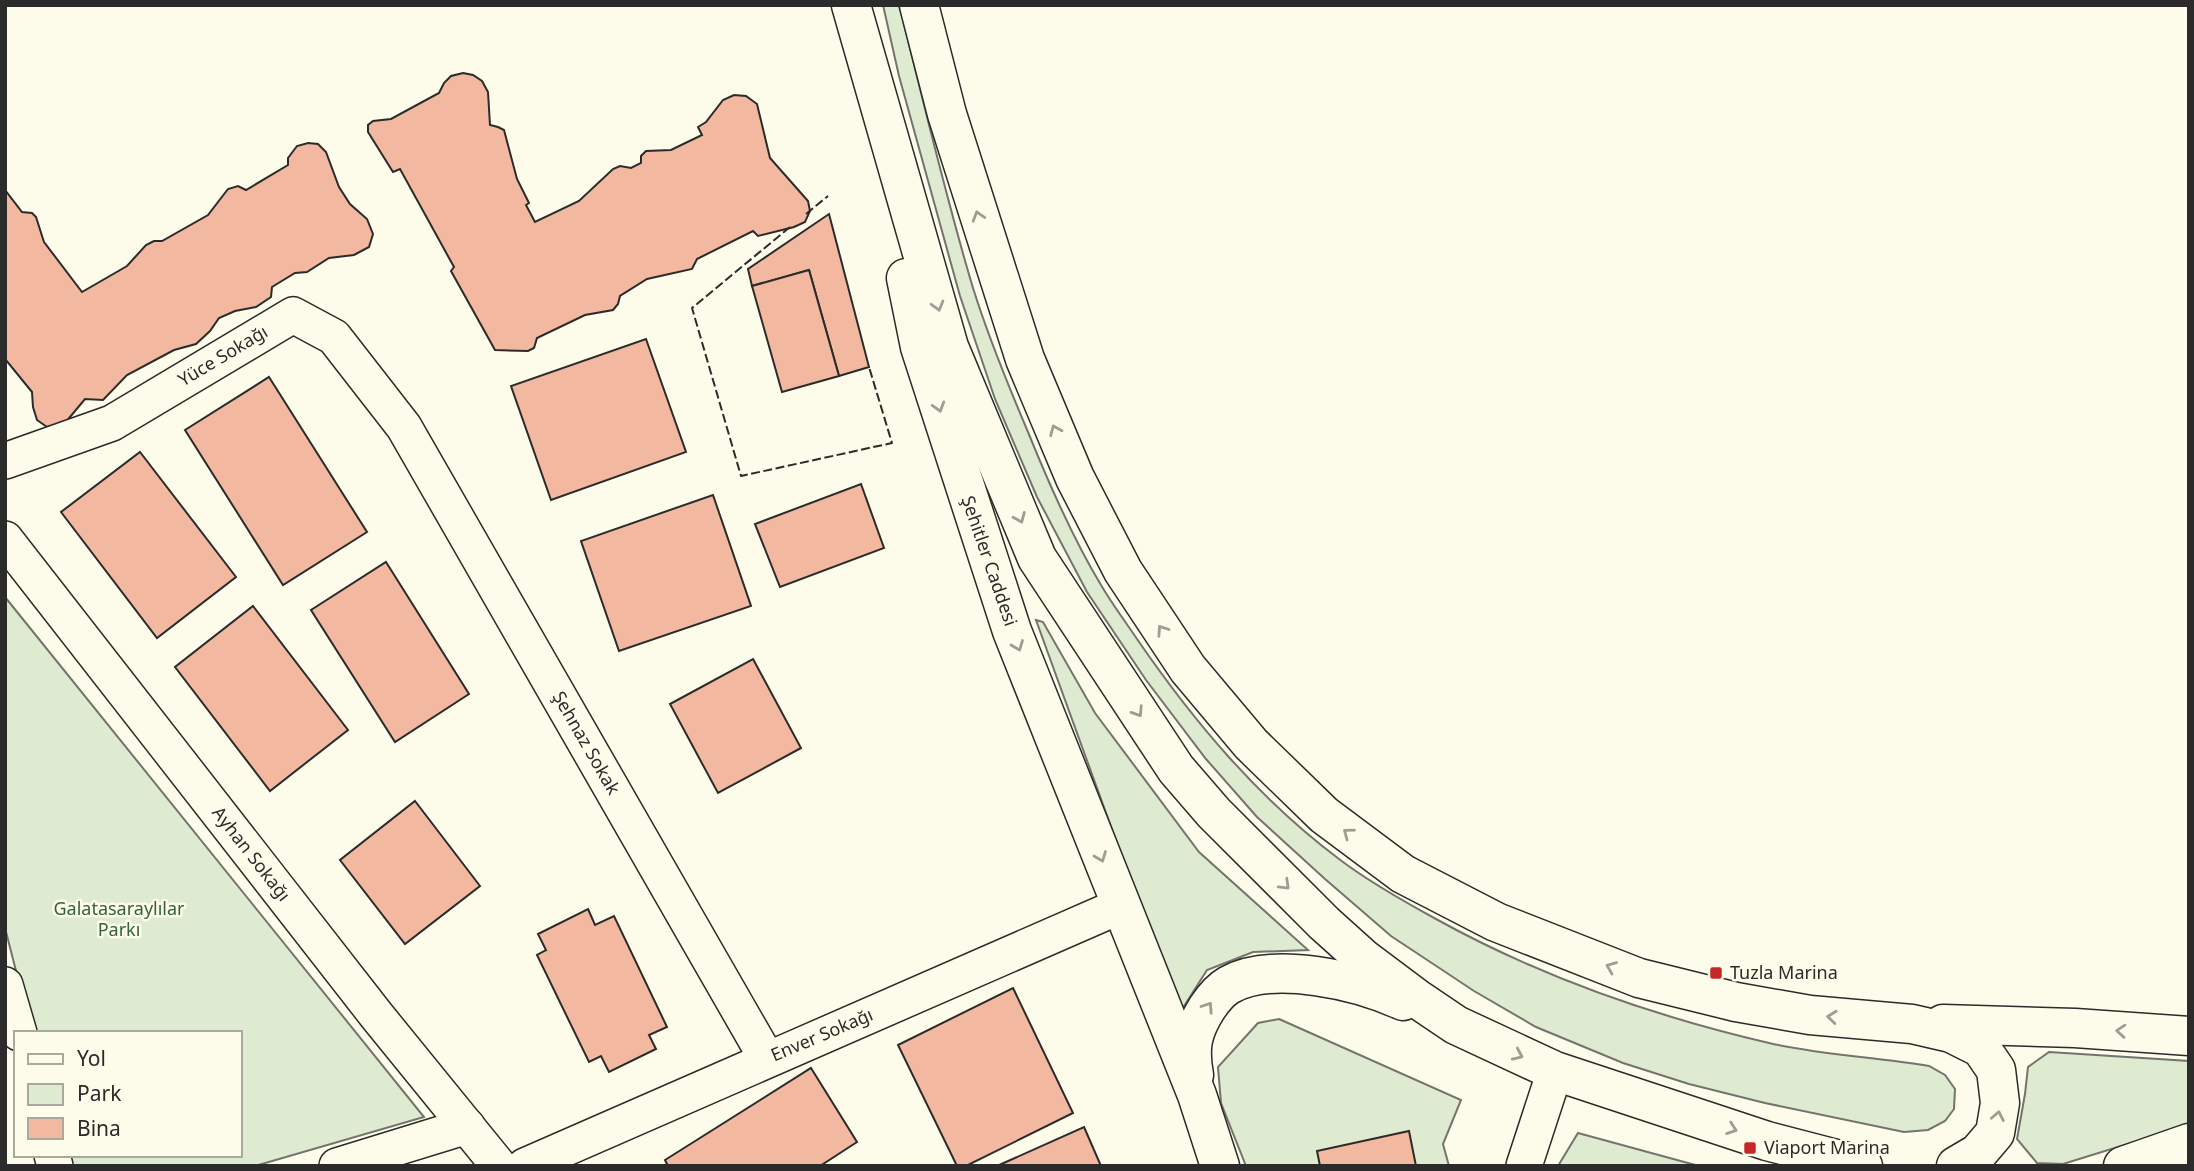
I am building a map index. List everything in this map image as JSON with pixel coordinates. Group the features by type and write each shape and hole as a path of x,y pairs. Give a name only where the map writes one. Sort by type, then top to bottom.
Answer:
{"main road":[{"name":"Şehitler Caddesi","path":"850,5 920,346 1013,631 1197,1095 1220,1166"},
{"path":"850,5 949,347 1037,558 1176,769 1214,813 1324,923 1364,959 1456,1025 1555,1071 1774,1155 1863,1166"},
{"path":"919,5 947,114 1025,359 1075,478 1123,570 1188,669 1251,744 1324,815 1403,873 1496,922 1639,978 1736,1002 1810,1015 1912,1024 2002,1025 2189,1036"},
{"name":"Şehitler Caddesi","path":"1197,1095 1191,1057 1194,1032 1213,999 1228,985 1251,976 1287,974 1344,981 1398,999 1456,1025"},
{"path":"1912,1024 1951,1033 1981,1048 1996,1070 2000,1102 1994,1133 1978,1153 1956,1166"},
{"path":"2123,1166 2189,1143"}],"street":[{"name":"Yüce Sokağı","path":"5,461 112,423 293,315 334,337 404,427"},
{"name":"Şehnaz Sokak","path":"404,427 767,1059"},
{"name":"Ayhan Sokağı","path":"5,539 377,1016 499,1166"},
{"name":"Enver Sokağı","path":"525,1166 1120,906"},
{"path":"5,985 18,1031"},
{"path":"1524,1166 1555,1071"},
{"path":"337,1166 467,1126"}],"green space":[{"path":"883,5 899,5 973,288 1044,471 1080,548 1114,606 1181,700 1229,757 1281,811 1350,867 1475,940 1598,992 1726,1032 1808,1050 1929,1066 1945,1075 1955,1089 1954,1109 1945,1121 1928,1130 1904,1132 1765,1103 1689,1084 1623,1063 1536,1027 1474,991 1391,936 1257,817 1206,759 1146,680 1087,592 1037,497 995,399 960,296 899,76"},
{"name":"Galatasaraylılar Parkı","path":"5,597 424,1117 255,1166 66,1166 64,1157 242,1157 242,1031 31,1031 5,928"},
{"path":"1036,620 1043,622 1095,713 1199,852 1308,950 1253,952 1207,970 1179,1014"},
{"path":"1279,1019 1461,1100 1443,1144 1449,1166 1246,1166 1221,1103 1218,1067 1258,1023"},
{"path":"2049,1052 2189,1061 2189,1125 2063,1164 2037,1163 2017,1139 2028,1067"},
{"path":"1578,1133 1699,1166 1558,1166"}],"building":[{"path":"463,73 482,81 488,92 490,125 504,130 517,179 535,222 579,201 613,169 620,166 631,168 641,163 641,156 646,151 671,150 702,135 698,127 706,122 723,100 734,95 746,96 757,104 770,158 808,201 810,211 805,222 794,227 758,236 753,231 697,259 692,269 647,279 620,296 613,310 585,315 537,338 534,348 528,351 495,350 451,271 454,267 400,169 393,172 368,132 368,125 373,121 391,119 439,93 451,76"},
{"path":"318,144 326,152 339,187 350,204 367,219 373,234 369,247 354,255 329,258 307,272 295,273 272,287 271,297 256,307 235,311 219,318 196,344 174,350 127,375 103,400 85,399 65,423 47,427 37,420 32,392 5,359 5,190 22,212 32,213 36,217 44,242 82,292 127,266 146,245 162,241 208,215 228,189 238,186 246,190 288,165 288,158 297,146"},
{"path":"829,214 869,367 839,376 809,270 752,286 748,269"},
{"path":"809,270 839,376 782,392 752,286"},
{"path":"646,339 686,452 551,500 511,386"},
{"path":"269,377 367,532 283,585 185,430"},
{"path":"140,452 236,577 157,638 61,512"},
{"path":"861,484 884,548 780,587 755,524"},
{"path":"713,495 751,606 619,651 581,541"},
{"path":"386,562 469,694 395,742 311,610"},
{"path":"253,606 348,730 270,791 175,667"},
{"path":"753,659 801,748 718,793 670,704"},
{"path":"415,801 480,886 405,944 340,860"},
{"path":"588,909 595,925 614,916 667,1027 649,1035 656,1049 609,1072 601,1056 589,1062 537,955 546,950 538,934"},
{"path":"1013,988 1073,1113 966,1166 957,1166 898,1045"},
{"path":"811,1068 857,1142 820,1166 668,1166 665,1160"},
{"path":"1084,1127 1101,1166 997,1166"},
{"path":"1409,1131 1416,1166 1320,1166 1317,1151"}],"fence":[{"path":"806,214 828,196"},
{"path":"790,227 692,308 741,476 892,443 869,367"}],"place":[{"name":"Tuzla Marina","path":"1716,973"},
{"name":"Viaport Marina","path":"1750,1148"}]}
